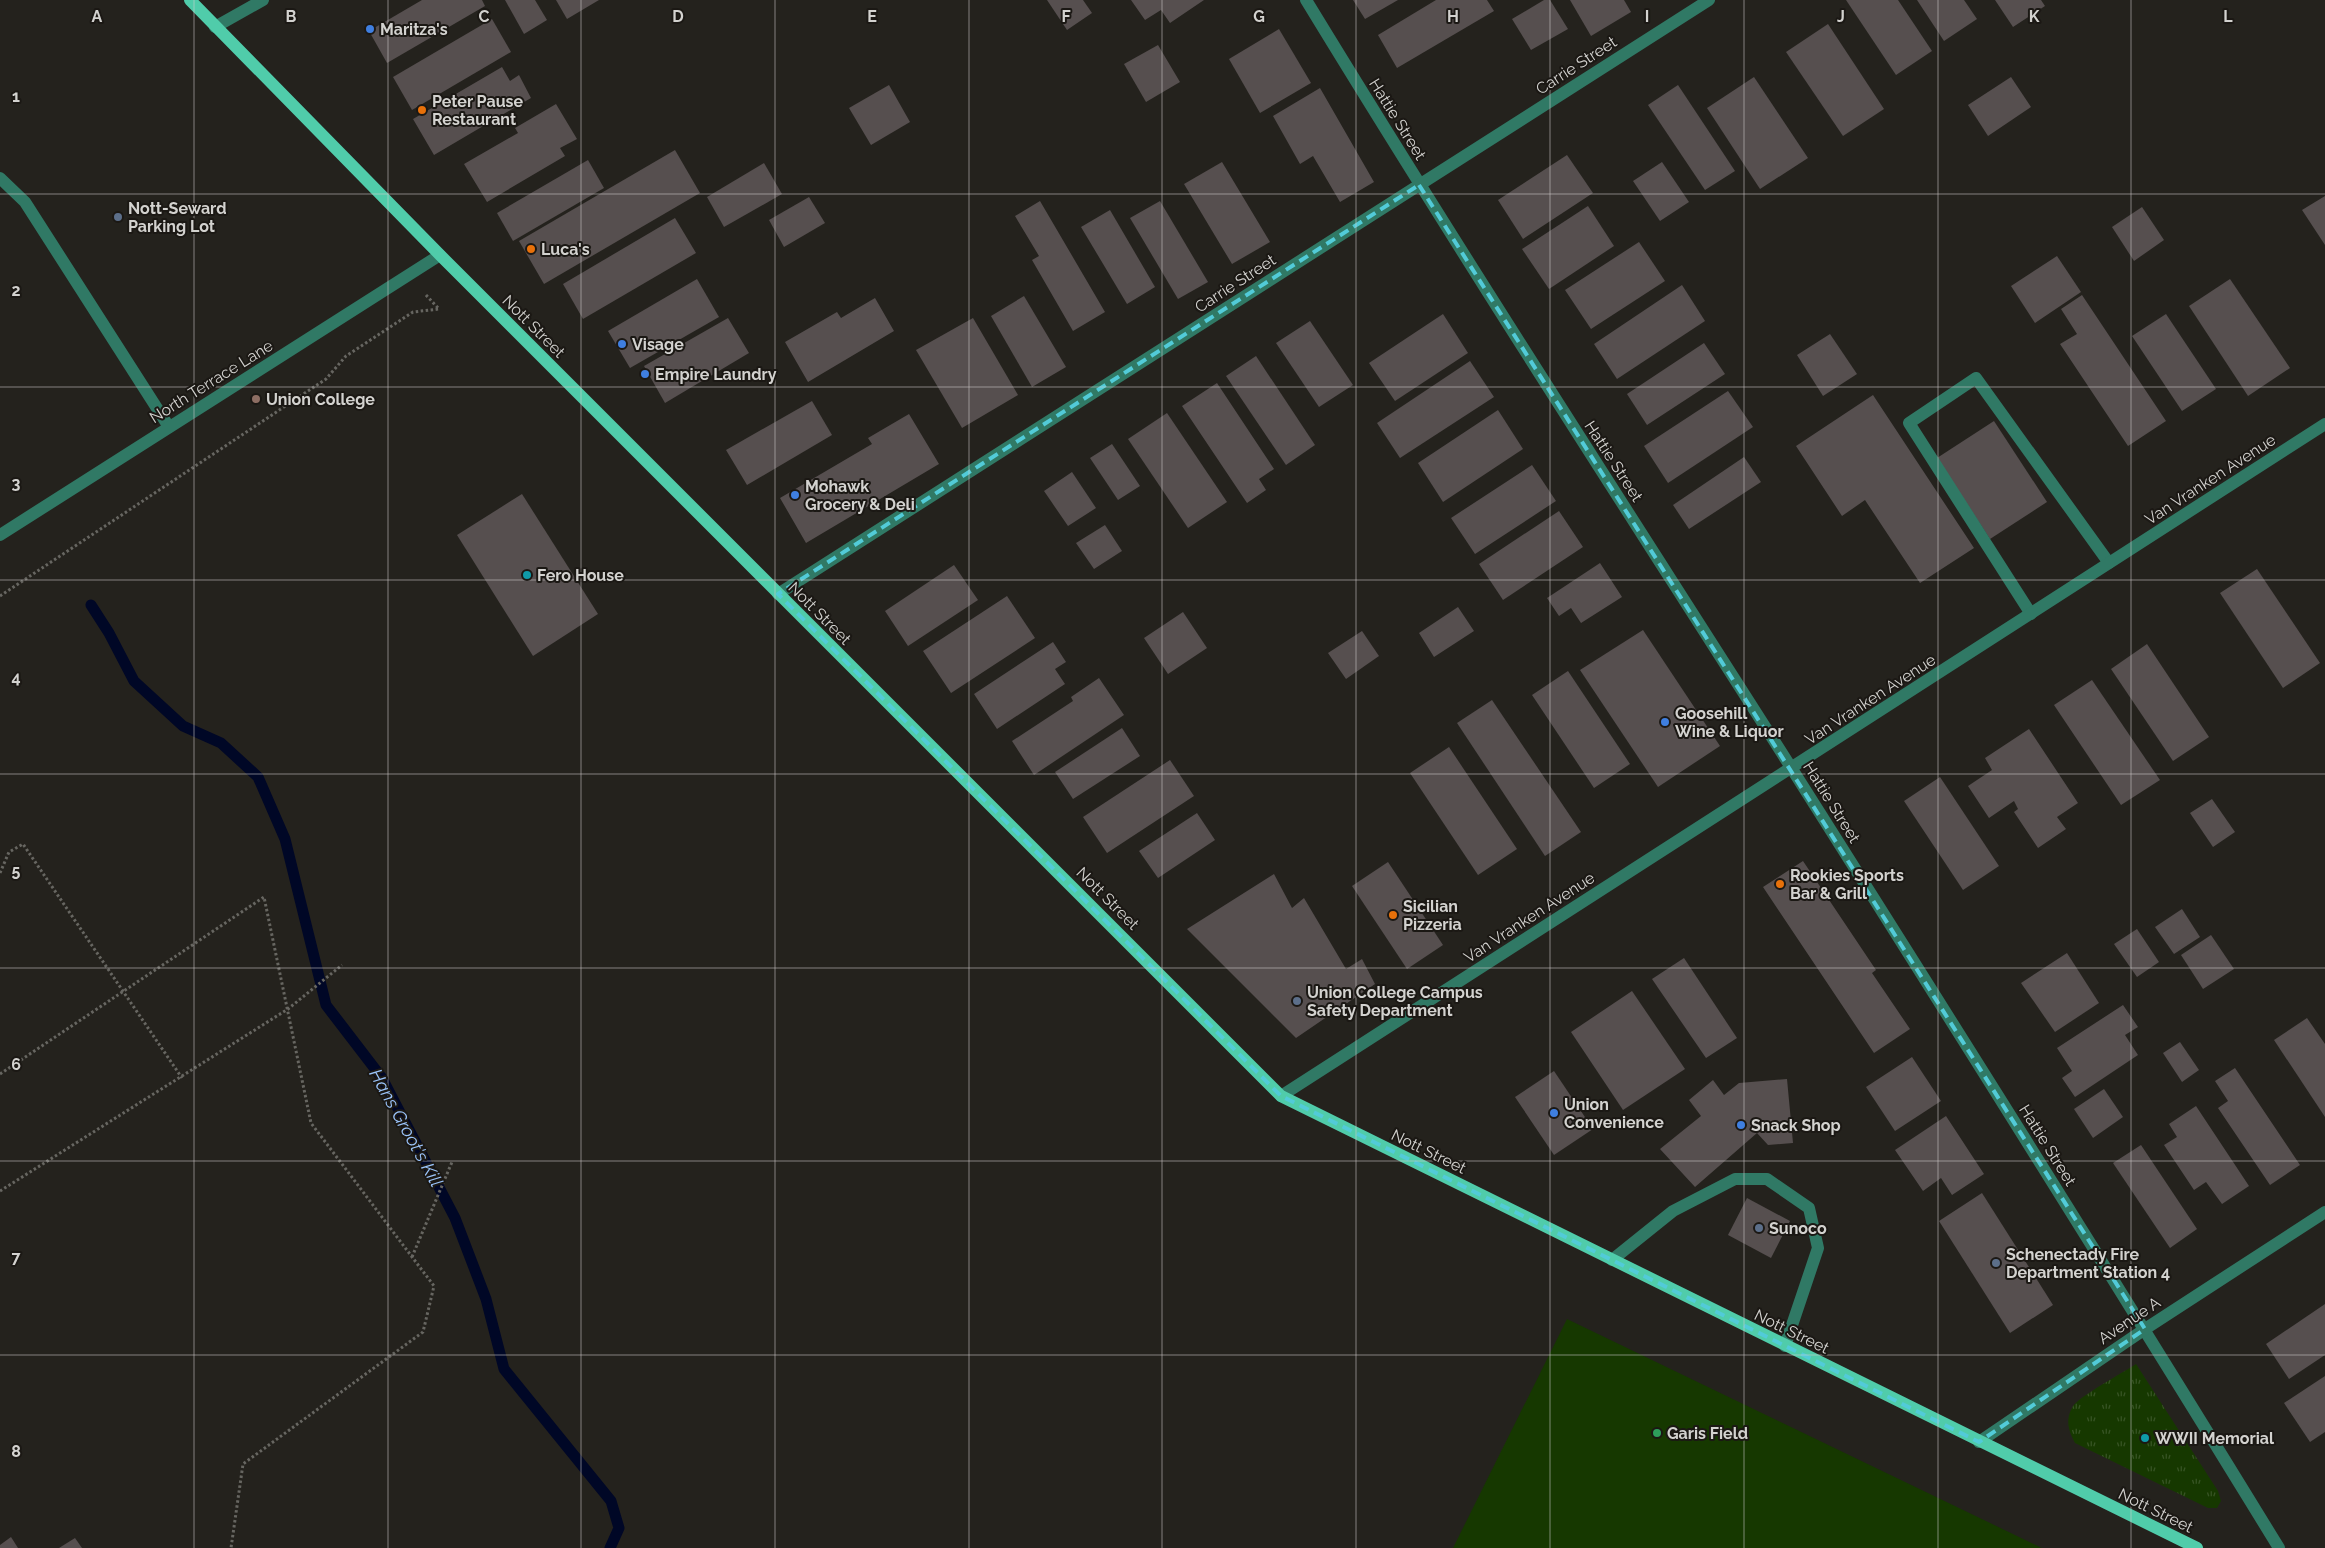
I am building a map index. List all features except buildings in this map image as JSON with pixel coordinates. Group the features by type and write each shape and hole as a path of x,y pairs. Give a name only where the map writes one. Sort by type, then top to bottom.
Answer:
{"main road":[{"name":"Nott Street","path":"190,0 440,255 778,594 1134,946 1281,1096 2197,1548"}],"street":[{"path":"216,27 263,0"},
{"name":"Hattie Street","path":"1306,0 1419,185 1792,769 2145,1329 2279,1548"},
{"name":"Carrie Street","path":"778,594 1709,0"},
{"path":"0,178 25,202 169,427"},
{"name":"North Terrace Lane","path":"0,535 440,255"},
{"path":"2031,614 1909,423 1976,378 2109,563"},
{"name":"Van Vranken Avenue","path":"1281,1096 1792,769 2325,424"},
{"path":"1612,1260 1682,1206 1735,1179 1767,1180 1809,1208 1818,1248 1785,1346"},
{"name":"Avenue A","path":"1979,1442 2145,1329 2325,1212"}],"path":[{"path":"0,596 326,379 346,356 413,312 439,309 408,276"},
{"path":"0,873 8,852 23,844 182,1078"},
{"path":"0,1074 264,898 311,1122 434,1286 423,1332 244,1464 230,1548"},
{"path":"0,1191 182,1078 288,1009 342,965"},
{"path":"412,1257 452,1162"}],"highlighted area":[{"path":"1419,185 2145,1329 1979,1442 1281,1096 778,594"}],"green space":[{"name":"Garis Field","path":"1567,1319 2042,1548 1453,1548"},
{"path":"2136,1364 2218,1491 2221,1501 2217,1508 2208,1508 2075,1443 2068,1424 2073,1406 2093,1390"}],"waterway":[{"name":"Hans Groot's Kill","path":"91,605 109,633 134,681 183,726 221,743 258,777 285,839 326,1005 382,1078 455,1218 486,1299 504,1369 611,1501 619,1528 610,1548"}],"place":[{"name":"Maritza's","path":"370,29"},
{"name":"Peter Pause Restaurant","path":"422,110"},
{"name":"Nott-Seward Parking Lot","path":"118,217"},
{"name":"Luca's","path":"531,249"},
{"name":"Visage","path":"622,344"},
{"name":"Empire Laundry","path":"645,374"},
{"name":"Union College","path":"256,399"},
{"name":"Mohawk Grocery & Deli","path":"795,495"},
{"name":"Fero House","path":"527,575"},
{"name":"Goosehill Wine & Liquor","path":"1665,722"},
{"name":"Rookies Sports Bar & Grill","path":"1780,884"},
{"name":"Sicilian Pizzeria","path":"1393,915"},
{"name":"Union College Campus Safety Department","path":"1297,1001"},
{"name":"Union Convenience","path":"1554,1113"},
{"name":"Snack Shop","path":"1741,1125"},
{"name":"Sunoco","path":"1759,1228"},
{"name":"Schenectady Fire Department Station 4","path":"1996,1263"},
{"name":"Garis Field","path":"1657,1433"},
{"name":"WWII Memorial","path":"2145,1438"}]}
